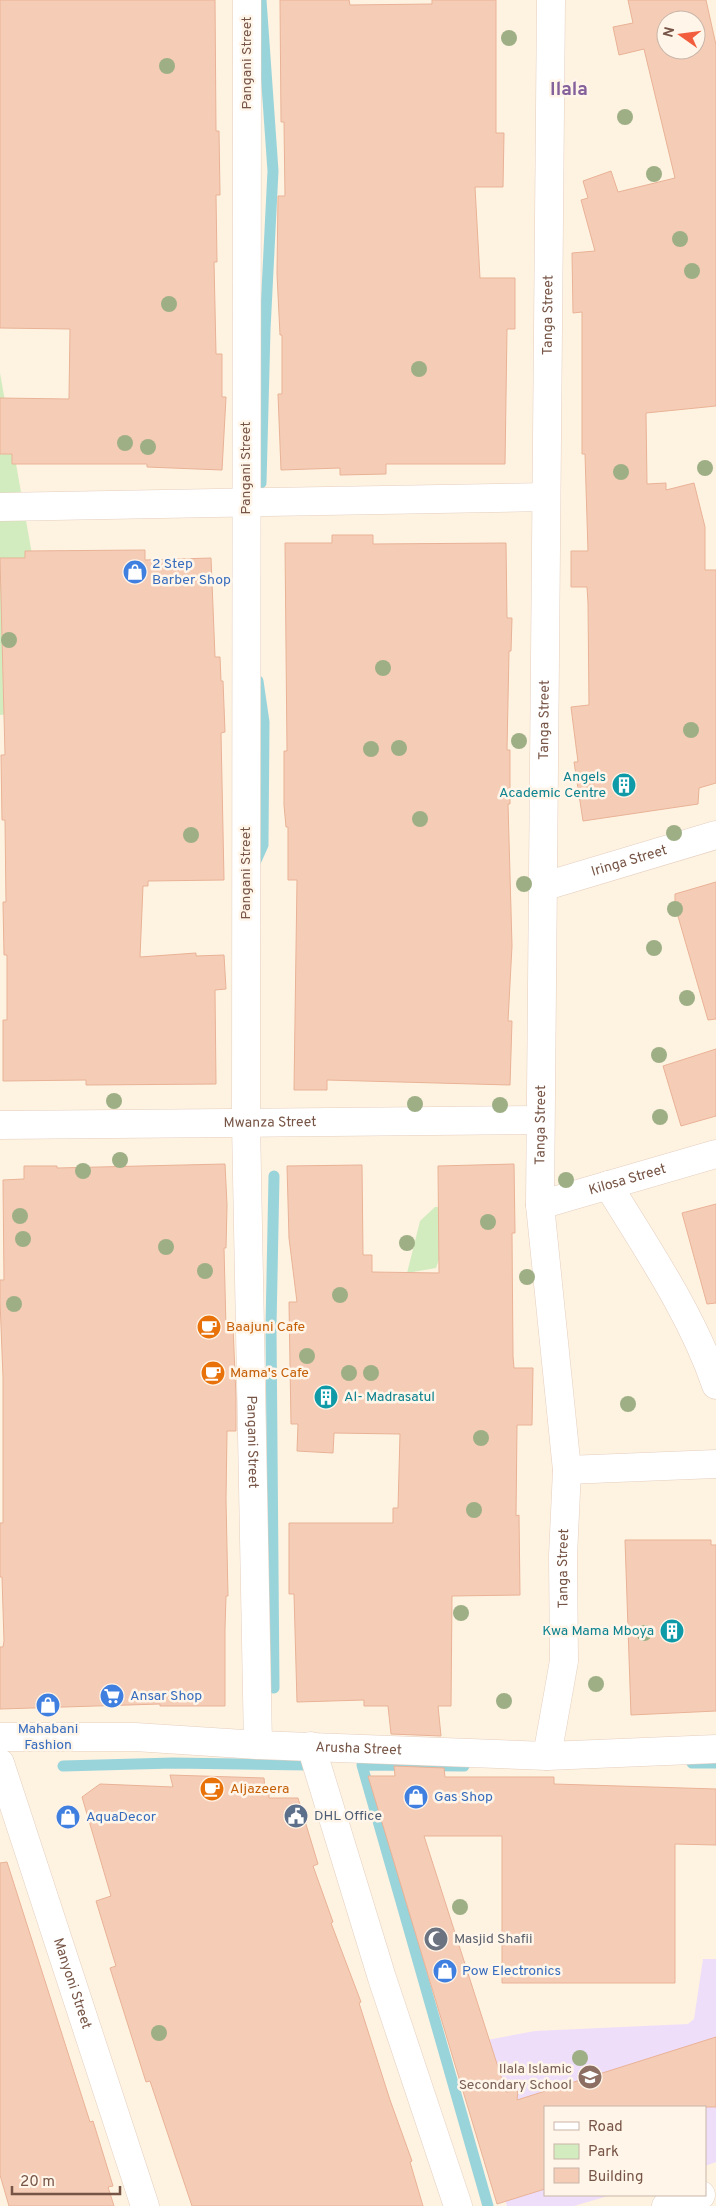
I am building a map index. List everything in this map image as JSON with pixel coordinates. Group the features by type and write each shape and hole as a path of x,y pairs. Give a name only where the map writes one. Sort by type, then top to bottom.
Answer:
{"street":[{"name":"Pangani Street","path":"247,0 246,1123 258,1745"},
{"name":"Tanga Street","path":"547,1756 564,1661 563,1556 568,1470 540,1205 551,0"},
{"path":"0,507 546,497"},
{"name":"Iringa Street","path":"542,887 716,835"},
{"name":"Mwanza Street","path":"0,1125 540,1120"},
{"name":"Kilosa Street","path":"540,1205 716,1154"},
{"path":"608,1185 657,1264 706,1355 716,1385"},
{"path":"568,1470 716,1464"},
{"name":"Arusha Street","path":"0,1737 135,1738 258,1745 547,1756 716,1749"},
{"path":"311,1746 382,1978 458,2206"},
{"name":"Manyoni Street","path":"0,1763 145,2206"},
{"path":"666,2206 697,2196"}],"shaded area":[{"name":"Ilala Islamic Secondary School","path":"703,1959 716,1959 716,2162 706,2166 706,2106 544,2106 544,2196 608,2196 574,2206 507,2206 455,2046 535,2031 688,2024 694,2019"}],"green space":[{"path":"0,373 39,594 44,711 0,715"},
{"path":"435,1207 457,1207 436,1268 407,1273 420,1221"}],"building":[{"path":"0,0 215,0 216,131 219,131 220,195 216,195 217,262 214,262 216,354 222,354 222,397 226,397 222,470 147,467 147,464 12,464 12,454 0,454 0,398 69,399 70,329 0,328"},
{"path":"280,0 349,0 350,5 432,4 432,0 496,0 496,133 504,133 503,187 475,187 480,278 515,278 515,329 507,329 505,464 386,464 386,474 340,475 340,468 281,470 278,394 282,394 282,335 280,335 277,274 278,196 285,196 284,122 281,122"},
{"path":"628,0 706,0 716,45 716,406 646,413 647,484 666,483 666,490 694,483 705,527 705,570 716,570 716,783 699,788 698,804 583,821 574,762 578,762 571,707 589,705 588,603 587,587 571,587 571,551 588,551 585,454 582,454 582,312 573,313 572,253 595,251 581,200 588,198 583,181 611,171 618,192 675,178 644,49 619,55 613,27 633,23"},
{"path":"332,535 373,535 373,544 506,543 507,618 512,618 511,651 509,651 507,750 510,750 510,804 508,804 512,946 508,1021 512,1021 510,1085 327,1080 327,1090 294,1090 297,880 288,880 288,827 286,827 284,805 284,751 287,751 285,543 332,543"},
{"path":"145,550 145,560 211,558 215,657 220,657 221,681 223,681 225,732 221,733 224,880 148,881 148,886 143,886 140,957 196,953 196,956 224,955 226,989 215,990 216,1084 86,1085 86,1080 3,1081 3,1020 7,1020 7,955 4,955 3,902 6,902 5,820 2,820 1,755 5,755 0,558 25,558 25,551"},
{"path":"716,882 716,1019 708,1020 675,906 675,894"},
{"path":"716,1049 716,1116 681,1126 663,1066"},
{"path":"225,1164 227,1205 226,1248 224,1248 226,1328 233,1327 236,1431 227,1431 228,1596 226,1596 225,1628 225,1706 160,1706 160,1704 0,1709 0,1647 3,1647 4,1641 2,1577 0,1577 0,1523 3,1523 3,1377 0,1280 4,1280 3,1180 24,1179 24,1166 57,1166 57,1168"},
{"path":"514,1164 515,1233 512,1233 514,1368 533,1368 532,1425 517,1425 516,1516 519,1515 520,1595 452,1596 451,1706 438,1706 441,1736 391,1734 388,1706 364,1706 364,1700 297,1702 294,1594 289,1594 289,1523 393,1523 393,1508 398,1508 400,1434 334,1433 333,1453 297,1451 298,1424 291,1424 289,1302 297,1302 289,1238 287,1166 362,1165 363,1255 372,1255 372,1272 439,1273 438,1166"},
{"path":"716,1204 716,1303 707,1304 682,1213"},
{"name":"Kwa Mama Mboya","path":"625,1540 711,1540 711,1545 716,1545 716,1711 631,1715"},
{"path":"394,1766 444,1768 445,1777 554,1777 554,1784 716,1789 716,1845 675,1844 675,1983 502,1983 502,1836 424,1836 506,2092 518,2091 517,2100 716,2037 716,2107 544,2106 544,2189 497,2204 368,1776 395,1776"},
{"path":"170,1775 264,1778 265,1789 269,1788 269,1798 298,1798 318,1864 313,1866 333,1922 331,1923 361,2002 359,2003 390,2100 412,2161 410,2162 423,2206 192,2206 150,2081 146,2082 110,1968 116,1966 96,1901 111,1896 82,1797 100,1784 173,1787"},
{"path":"7,1862 90,2122 93,2121 113,2186 108,2187 114,2206 9,2206 0,2175 0,1863"}],"waterway":[{"path":"261,0 273,171 265,330 261,483"},
{"path":"254,865 263,845 264,722 258,681"},
{"path":"274,1176 271,1327 274,1688"},
{"path":"63,1766 173,1763 308,1765"},
{"path":"692,1763 716,1763"},
{"path":"464,1766 362,1765 488,2206"}],"place":[{"name":"2 Step Barber Shop","path":"135,572"},
{"name":"Angels Academic Centre","path":"624,785"},
{"name":"Baajuni Cafe","path":"209,1327"},
{"name":"Mama's Cafe","path":"213,1373"},
{"name":"Al- Madrasatul","path":"326,1397"},
{"name":"Kwa Mama Mboya","path":"672,1631"},
{"name":"Ansar Shop","path":"112,1696"},
{"name":"Mahabani Fashion","path":"48,1705"},
{"name":"Aljazeera","path":"212,1789"},
{"name":"Gas Shop","path":"416,1797"},
{"name":"DHL Office","path":"296,1816"},
{"name":"AquaDecor","path":"68,1817"},
{"name":"Masjid Shafii","path":"436,1939"},
{"name":"Pow Electronics","path":"445,1971"},
{"name":"Ilala Islamic Secondary School","path":"590,2077"}],"district":[{"name":"Ilala","path":"569,90"}]}
